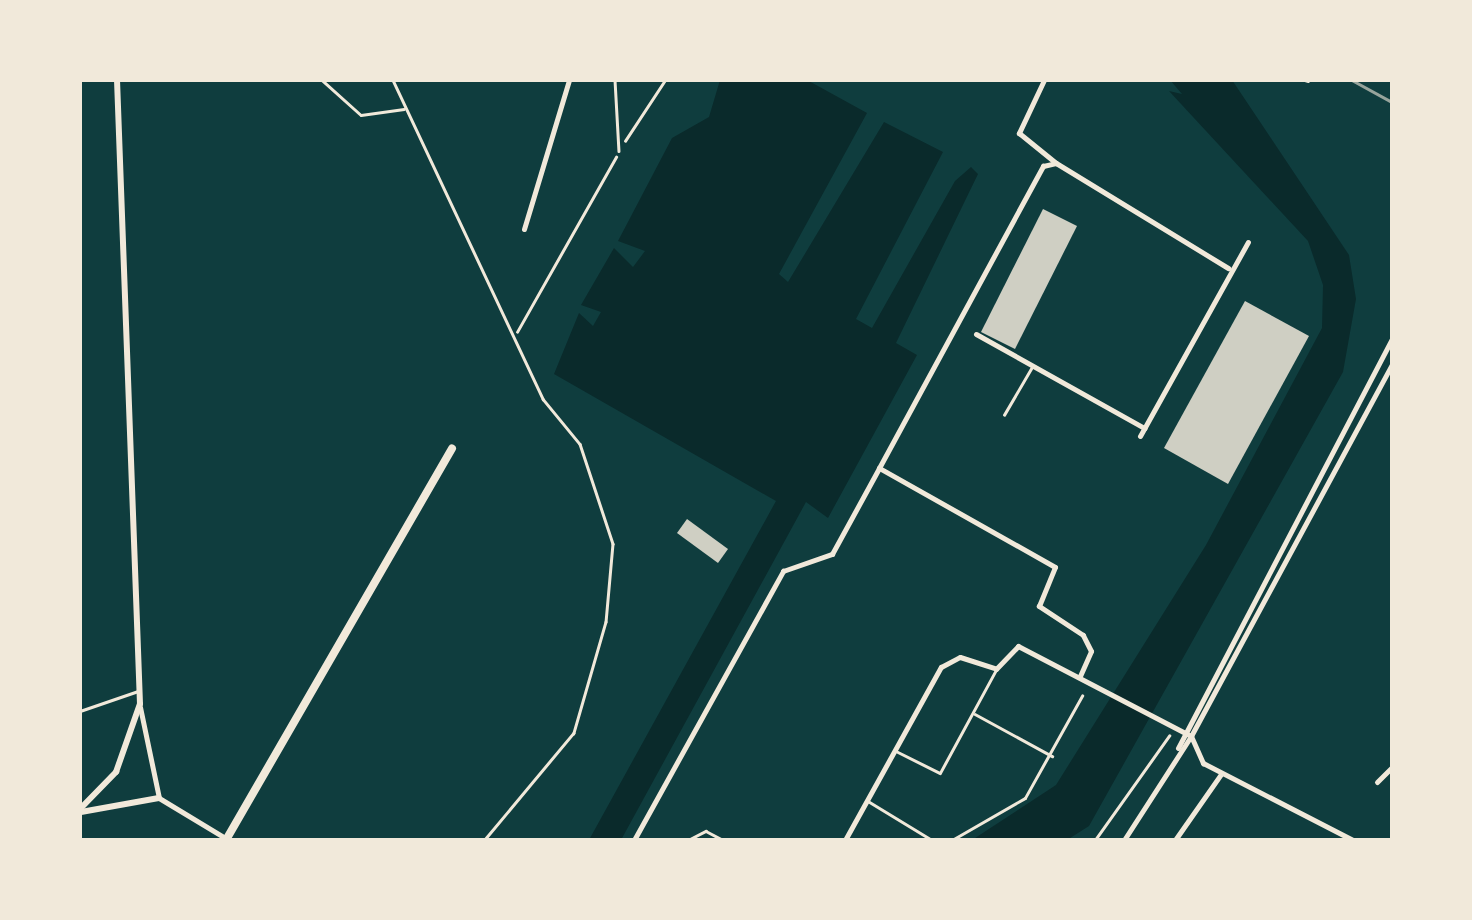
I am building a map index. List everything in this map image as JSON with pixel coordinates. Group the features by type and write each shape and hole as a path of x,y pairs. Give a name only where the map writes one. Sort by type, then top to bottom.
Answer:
{"main road":[{"path":"226,840 452,448"}],"street":[{"path":"117,80 139,690 159,798"},
{"path":"524,229 569,80"},
{"path":"1044,80 1019,133 1056,164 1228,268"},
{"path":"634,840 783,571 832,554 1043,166 1056,164"},
{"path":"1140,436 1228,268 1248,242"},
{"path":"976,334 1144,428"},
{"path":"1178,751 1182,731 1392,339"},
{"path":"1124,840 1191,736 1392,364"},
{"path":"879,468 1056,567 1039,606 1083,635 1092,650 1080,676"},
{"path":"844,840 942,666 960,658 996,668 1027,646 1191,736 1203,763 1221,774 1353,840"},
{"path":"80,811 116,772 140,704"},
{"path":"1377,782 1392,768"},
{"path":"1175,840 1221,774"},
{"path":"80,811 159,798 226,840"}],"lane":[{"path":"615,80 619,151"},
{"path":"1004,415 1032,366"},
{"path":"894,750 940,774 996,668"},
{"path":"80,711 139,690"},
{"path":"952,840 1025,798 1052,756 1082,696"},
{"path":"974,714 1052,756"},
{"path":"866,800 932,840"},
{"path":"688,840 706,831 723,840"}],"path":[{"path":"322,80 360,115 406,108"},
{"path":"393,80 517,332 543,399 580,444 613,544 606,622 574,733 485,840"},
{"path":"517,332 619,151 666,80"},
{"path":"1096,840 1153,747 1170,735"}],"water":[{"path":"720,80 807,80 867,113 779,274 788,282 884,122 943,152 856,319 872,328 955,181 971,167 978,174 896,343 917,355 828,518 806,502 621,840 589,840 776,501 554,374 579,313 593,326 601,312 581,305 614,248 633,267 645,251 618,241 672,138 709,117"},
{"path":"1170,80 1232,80 1349,255 1356,299 1343,372 1089,826 1067,840 972,840 1056,785 1206,545 1322,328 1323,285 1308,241 1169,91 1182,94"}],"building":[{"path":"1043,209 1077,226 1015,349 981,332"},
{"path":"1245,301 1309,336 1228,484 1164,448"},
{"path":"687,519 728,549 718,563 677,533"}],"tram line":[{"path":"1352,80 1392,102"}]}
